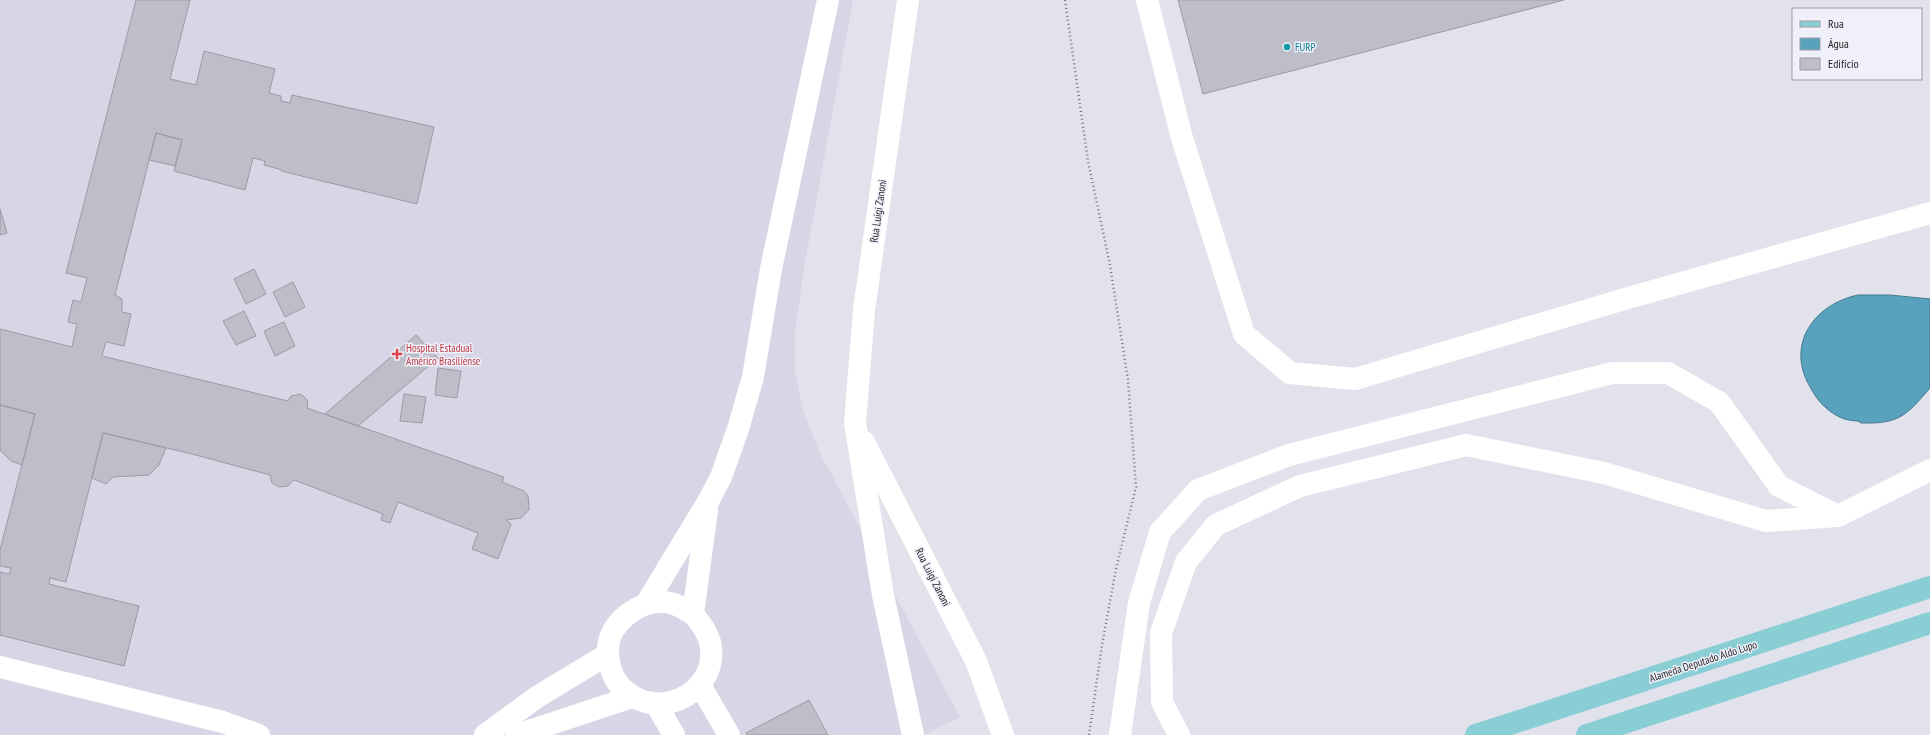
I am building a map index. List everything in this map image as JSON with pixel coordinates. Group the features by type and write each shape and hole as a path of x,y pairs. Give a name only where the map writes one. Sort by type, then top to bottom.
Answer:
{"main road":[{"name":"Alameda Deputado Aldo Lupo","path":"1476,735 1930,587"},
{"path":"1587,735 1930,623"}],"street":[{"path":"646,604 709,500 720,477 738,429 753,377 771,269 828,0"},
{"name":"Rua Luigi Zanoni","path":"908,0 864,310 855,423 883,595 913,735"},
{"path":"1147,0 1182,138 1244,334 1290,372 1355,379 1636,296 1930,213"},
{"path":"1120,735 1139,603 1160,532 1198,490 1289,455 1612,374 1668,374 1719,402 1779,486 1838,516"},
{"name":"Rua Luigi Zanoni","path":"855,423 976,661 1003,735"},
{"path":"1179,735 1162,702 1161,633 1186,562 1216,525 1300,486 1466,445 1604,473 1766,521 1838,516 1930,470"},
{"path":"693,614 709,500"},
{"path":"662,602 679,605 693,614 704,627 710,642 711,660 706,676 700,685 696,690 682,700 665,704 648,703 632,697 619,685 611,670 608,645 618,623 636,608 646,604 662,602"},
{"path":"485,735 536,697 608,654"},
{"path":"0,667 224,722 259,735"},
{"path":"700,685 729,735"},
{"path":"517,735 632,697"},
{"path":"656,704 674,735"}],"path":[{"path":"1065,0 1088,161 1110,265 1128,380 1136,487 1116,570 1102,645 1089,735"}],"shaded area":[{"name":"Hospital Estadual Américo Brasiliense","path":"0,0 853,0 804,268 795,334 795,373 804,413 819,451 960,717 924,735 0,735"}],"water":[{"path":"1858,295 1890,295 1930,299 1930,388 1908,412 1893,420 1874,423 1861,423 1858,421 1844,419 1836,415 1818,400 1809,385 1803,369 1801,354 1803,340 1809,328 1818,316 1829,307"}],"building":[{"path":"136,0 190,0 170,79 196,85 204,51 275,69 269,93 281,96 281,101 290,103 292,95 434,127 417,204 281,171 282,170 264,165 265,161 253,158 245,190 174,171 182,140 156,133 115,295 122,299 122,312 131,314 124,346 106,342 102,356 288,401 291,396 301,394 308,401 307,408 504,477 502,482 524,491 528,496 529,510 521,518 506,520 511,524 498,559 472,549 478,533 398,502 390,523 381,520 383,514 294,480 288,486 279,487 272,483 270,475 192,454 103,433 66,582 50,578 49,584 139,606 124,666 0,635 0,572 9,574 11,568 0,566 0,550 35,414 0,405 0,329 72,347 77,324 68,322 73,300 81,302 87,278 66,273"},
{"name":"FURP","path":"1178,0 1564,0 1203,94"},
{"path":"156,133 182,140 175,166 149,160"},
{"path":"0,209 7,233 0,235"},
{"path":"254,269 266,294 246,304 234,279"},
{"path":"293,282 305,307 285,317 273,292"},
{"path":"244,311 256,336 236,345 223,321"},
{"path":"284,322 295,346 275,356 264,331"},
{"path":"416,335 438,358 358,426 325,414"},
{"path":"438,368 461,371 457,398 435,395"},
{"path":"404,394 426,397 422,423 400,421"},
{"path":"0,405 35,414 22,465 11,461 0,450"},
{"path":"103,433 166,448 159,465 149,475 113,477 106,484 92,478"},
{"path":"809,700 828,735 747,735 746,733"}],"place":[{"name":"FURP","path":"1287,47"},
{"name":"Hospital Estadual Américo Brasiliense","path":"397,354"}]}
